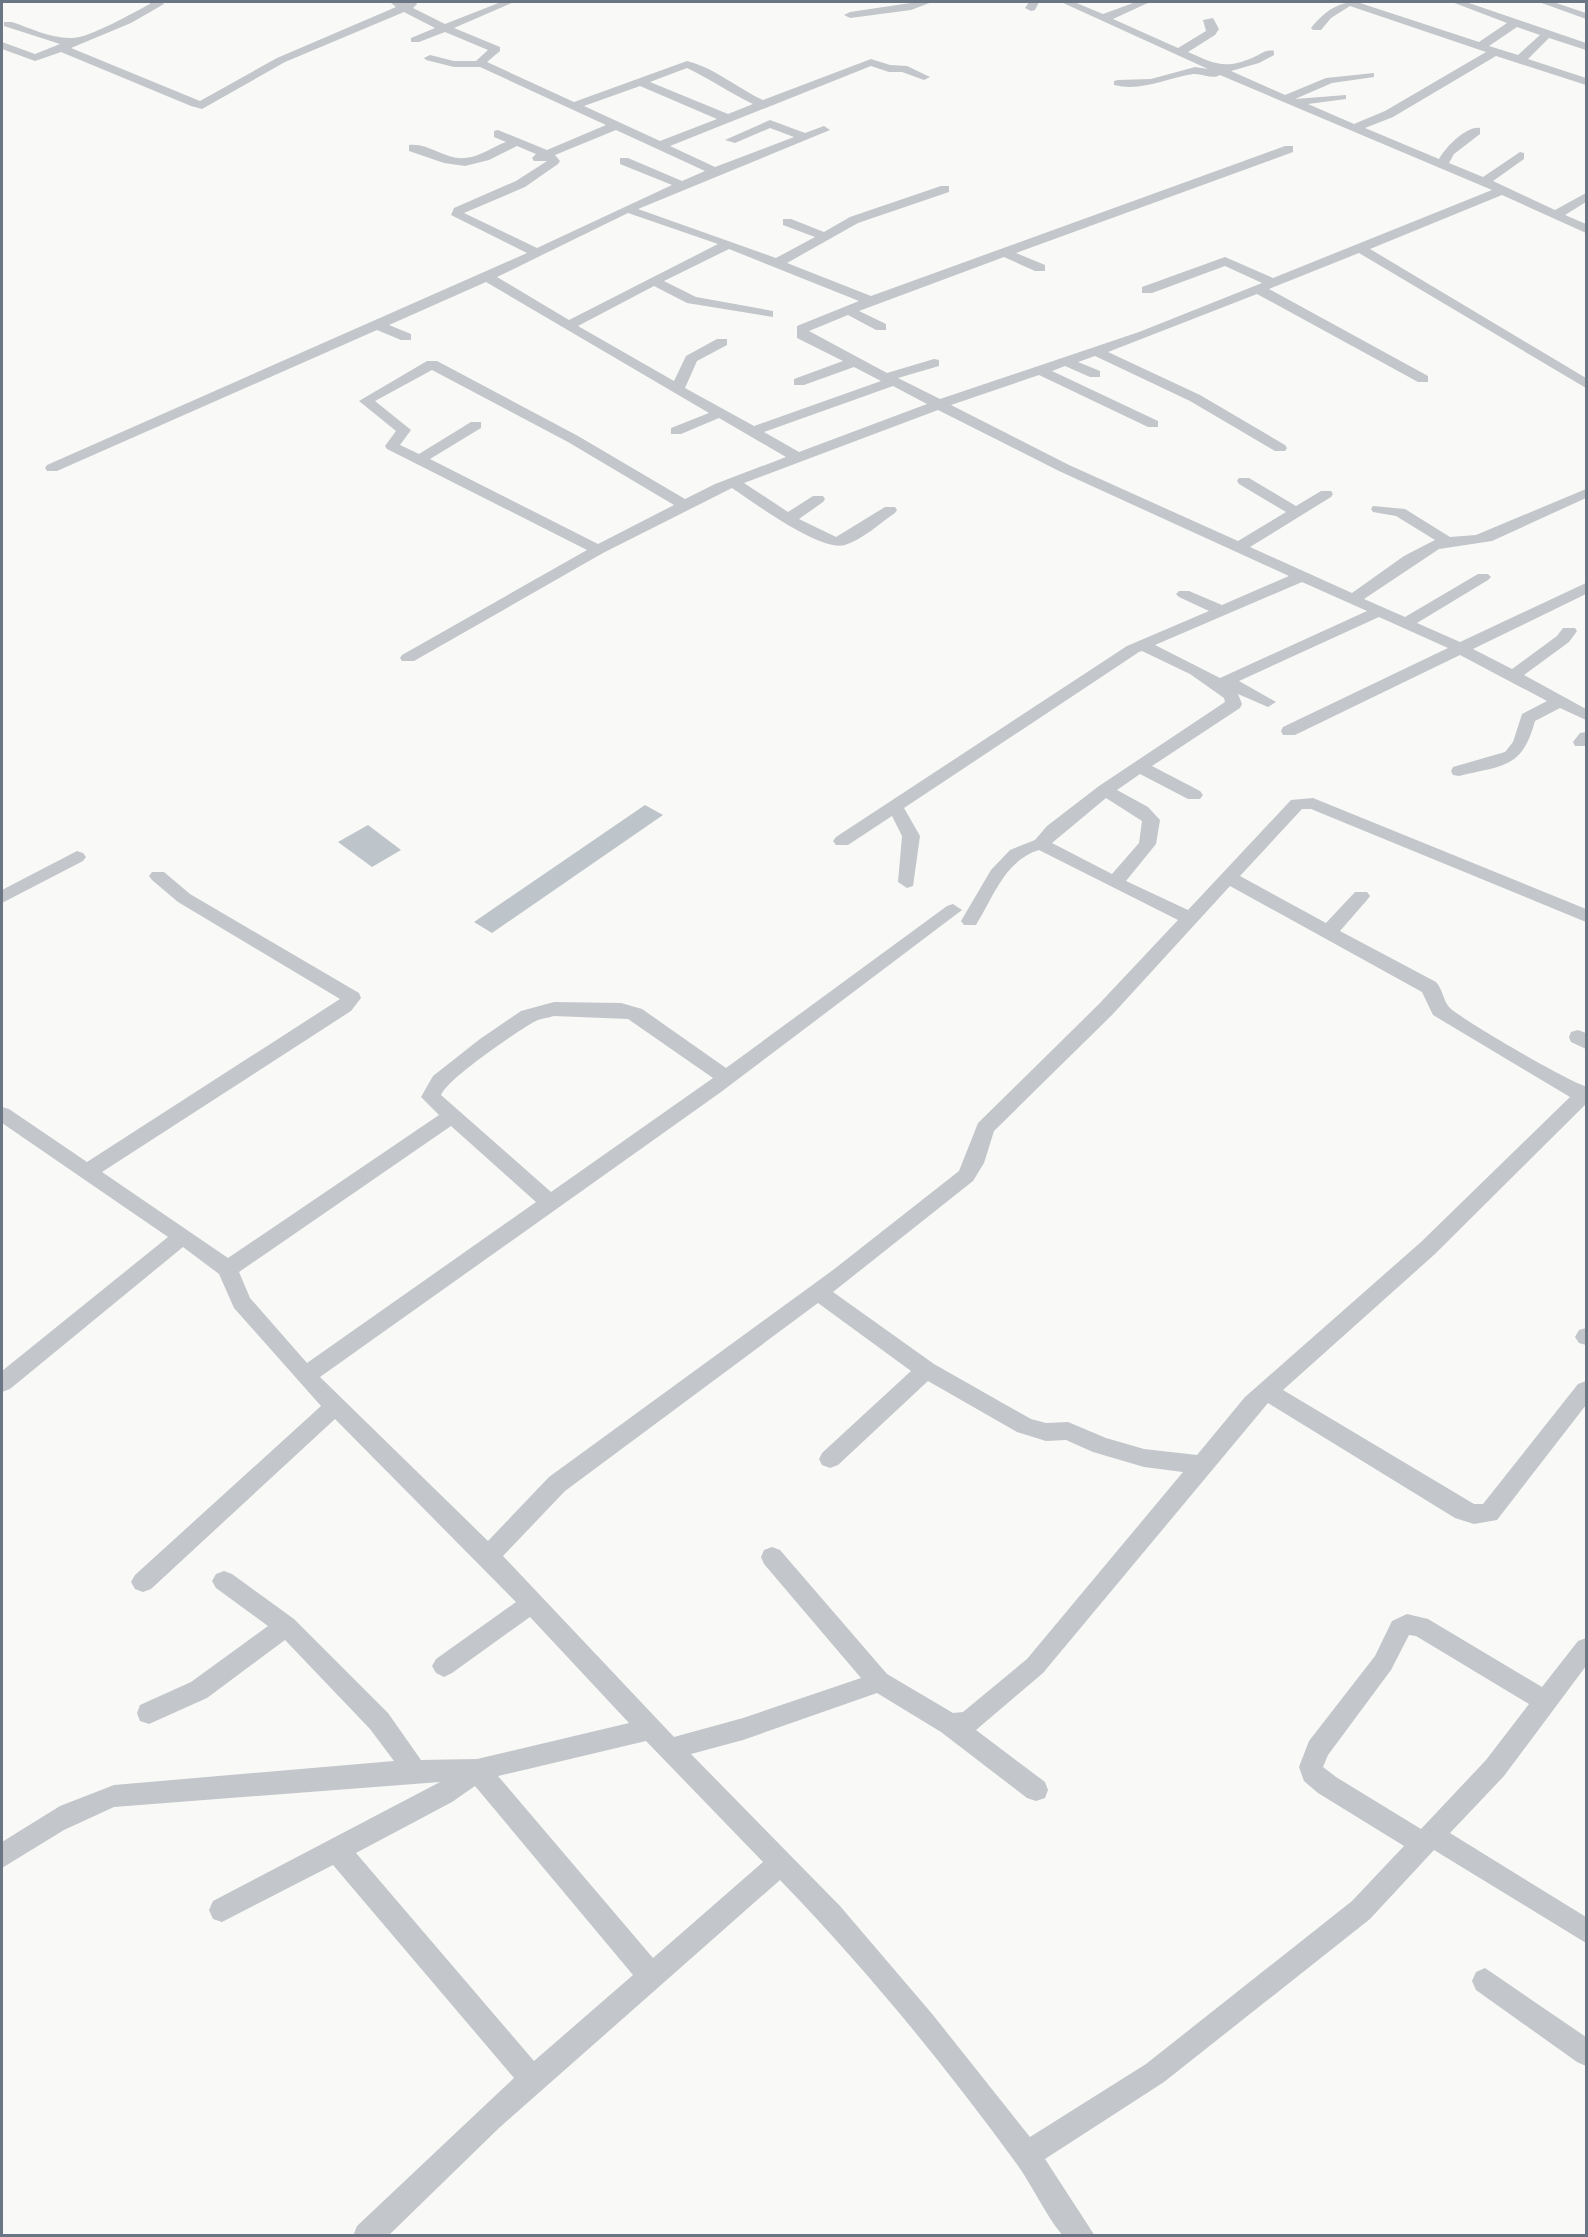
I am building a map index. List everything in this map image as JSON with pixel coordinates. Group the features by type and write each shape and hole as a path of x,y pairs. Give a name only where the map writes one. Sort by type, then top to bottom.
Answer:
{"street":[{"path":"2,45 29,58 62,48 159,4 154,2"},
{"path":"415,40 509,2"},
{"path":"850,15 911,7 927,2"},
{"path":"1066,2 1289,101 1442,165 1469,170 1484,182 1587,229"},
{"path":"1317,28 1327,16 1349,2 1587,82"},
{"path":"1457,2 1587,46"},
{"path":"1544,2 1587,16"},
{"path":"62,48 202,105 280,60 406,3 445,28 496,49 481,59 482,64"},
{"path":"1087,26 1144,6"},
{"path":"1179,52 1211,33 1214,29 1209,20"},
{"path":"1481,46 1516,22"},
{"path":"4,24 56,40 76,42"},
{"path":"1520,60 1548,33"},
{"path":"1354,128 1389,114 1496,51"},
{"path":"1220,70 1255,61 1270,53"},
{"path":"430,58 454,64 482,64 540,98 576,109 715,171"},
{"path":"658,146 872,62 888,69 903,68 924,77"},
{"path":"576,109 639,81 687,64 762,104"},
{"path":"1118,83 1150,82 1195,70 1232,75"},
{"path":"1289,101 1330,80 1370,75"},
{"path":"639,81 726,118"},
{"path":"576,109 618,94"},
{"path":"1289,101 1342,97"},
{"path":"731,141 770,124 805,137"},
{"path":"541,156 615,126"},
{"path":"52,468 487,277 651,198 824,130"},
{"path":"1442,165 1449,152 1476,131"},
{"path":"498,134 519,142 541,156 554,161 530,179 458,211 457,214 538,253"},
{"path":"413,148 460,164 486,156 502,146 519,142"},
{"path":"1289,149 871,301 802,329 800,333 937,405 1113,491 1460,648 1587,715"},
{"path":"1484,182 1520,156"},
{"path":"624,161 682,185"},
{"path":"502,178 530,179"},
{"path":"777,263 854,220 945,189"},
{"path":"408,658 598,550 733,482 937,405 1144,335 1504,190"},
{"path":"1556,216 1587,197"},
{"path":"651,198 670,207"},
{"path":"627,209 729,244 871,301"},
{"path":"787,222 824,236"},
{"path":"568,326 585,315 657,282 662,276 729,244"},
{"path":"1360,248 1587,384"},
{"path":"1005,253 1040,268"},
{"path":"1147,290 1225,261 1273,283"},
{"path":"487,277 797,457"},
{"path":"657,282 692,300 768,314"},
{"path":"1258,289 1423,379"},
{"path":"708,304 722,313"},
{"path":"848,310 881,327"},
{"path":"377,325 406,337"},
{"path":"678,389 691,359 722,342"},
{"path":"1096,351 1195,398 1280,448"},
{"path":"799,382 854,362"},
{"path":"1064,362 1095,374"},
{"path":"754,431 934,363"},
{"path":"598,550 392,446 404,430 366,402 430,364 598,453 685,505"},
{"path":"1039,370 1153,424"},
{"path":"676,431 720,413"},
{"path":"419,460 476,424"},
{"path":"598,453 616,444"},
{"path":"1113,491 1116,474"},
{"path":"1244,481 1295,511"},
{"path":"733,482 788,519 834,542 842,541 890,510"},
{"path":"1352,600 1431,548 1447,542 1487,538 1587,493"},
{"path":"1239,547 1326,494"},
{"path":"788,519 818,499"},
{"path":"1378,509 1400,512 1447,542"},
{"path":"842,841 1105,665 1142,645 1302,576"},
{"path":"1404,624 1483,577"},
{"path":"1289,731 1587,588"},
{"path":"1184,594 1220,610"},
{"path":"1223,683 1319,637 1378,612"},
{"path":"1514,675 1556,645 1569,631"},
{"path":"1142,645 1268,702"},
{"path":"970,921 999,871 1019,852 1041,843 1053,830 1105,790 1234,704 1233,696 1223,683"},
{"path":"1459,771 1512,756 1521,742 1528,718 1562,700"},
{"path":"1140,767 1194,795"},
{"path":"1105,790 1142,811 1151,820 1147,844 1115,882"},
{"path":"488,1556 557,1484 818,1292 966,1176 974,1163 986,1128 1105,1011 1298,804 1306,802 1587,916"},
{"path":"895,806 910,836 907,882"},
{"path":"1041,843 1191,919"},
{"path":"2,897 77,857"},
{"path":"87,1171 260,1062 344,1006 352,998 184,898 158,876"},
{"path":"950,1724 968,1722 1035,1666 1253,1403 1428,1248 1586,1095 1468,1029 1440,1010 1434,992 1429,987 1229,878"},
{"path":"1328,932 1361,896"},
{"path":"305,1376 726,1078 953,910"},
{"path":"550,1203 450,1117 431,1097 440,1081 487,1044 528,1017 554,1009 621,1010 635,1014 726,1078"},
{"path":"2,1114 228,1269 241,1302 305,1376 488,1556 650,1729 831,1915 924,2024 1027,2155 1063,2214 1081,2235"},
{"path":"228,1269 450,1117"},
{"path":"2,1383 96,1304 151,1264 182,1237"},
{"path":"818,1292 927,1370 975,1400 1034,1430 1068,1431 1118,1452 1167,1462 1202,1465"},
{"path":"830,1460 927,1370"},
{"path":"1267,1391 1463,1511 1482,1514 1489,1513 1587,1390"},
{"path":"143,1582 335,1406"},
{"path":"772,1557 879,1682 950,1724 1036,1790"},
{"path":"224,1581 286,1626 379,1721 415,1771"},
{"path":"444,1666 532,1603"},
{"path":"1547,1702 1420,1626 1407,1624 1400,1628 1383,1663 1318,1749 1311,1767 1313,1773 1327,1785 1587,1931"},
{"path":"149,1713 199,1690 286,1626"},
{"path":"1027,2155 1164,2066 1361,1910 1495,1768 1587,1648"},
{"path":"670,1749 743,1729 879,1682"},
{"path":"2,1856 44,1826 80,1808 114,1796 415,1771 477,1770 650,1729"},
{"path":"222,1910 443,1794 477,1770"},
{"path":"477,1770 652,1977"},
{"path":"338,1851 533,2080"},
{"path":"367,2235 533,2080 781,1863"},
{"path":"1485,1981 1587,2053"}],"shaded area":[{"path":"645,805 663,815 492,933 474,922"},
{"path":"368,825 401,850 372,867 338,842"}]}
